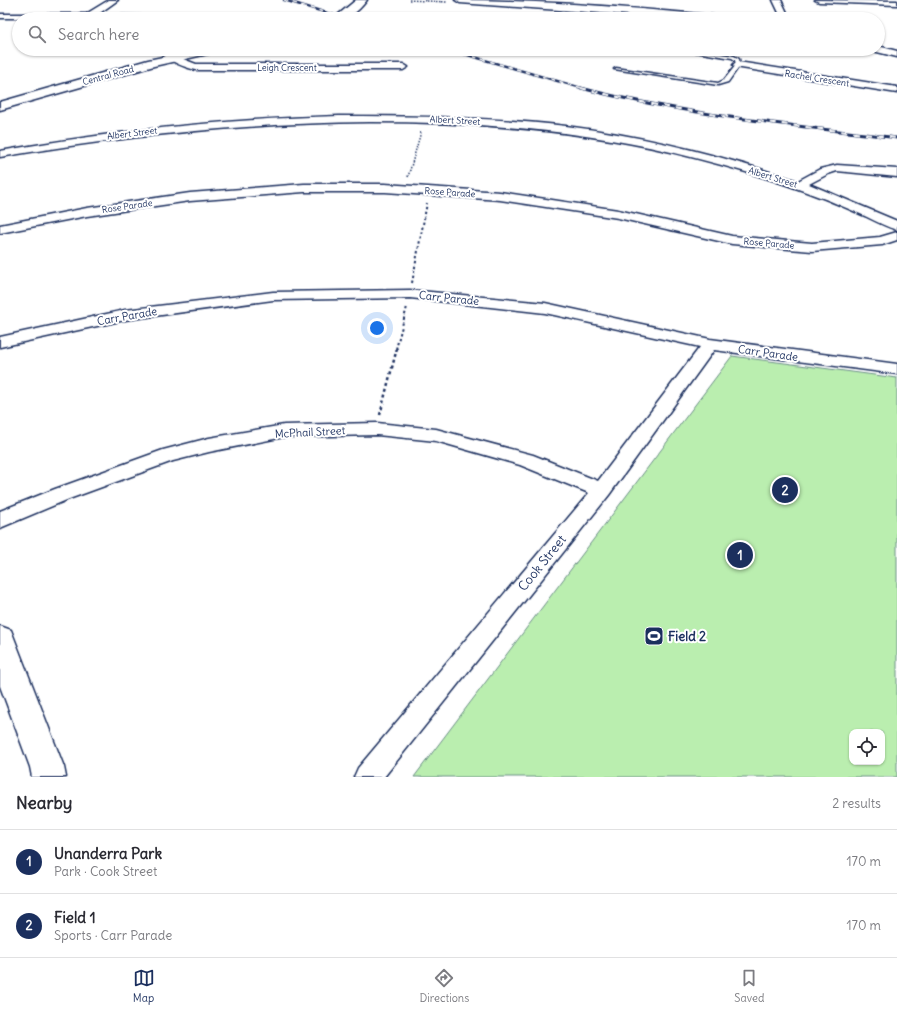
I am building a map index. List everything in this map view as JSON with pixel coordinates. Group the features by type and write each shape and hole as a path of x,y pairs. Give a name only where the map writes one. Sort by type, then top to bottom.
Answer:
{"main road":[{"path":"348,12 362,0"},
{"path":"460,0 639,12"},
{"path":"885,51 897,54"},
{"name":"Central Road","path":"0,106 162,56"},
{"path":"2,656 47,768 49,777"}],"street":[{"path":"96,12 114,0"},
{"path":"777,0 781,12"},
{"path":"819,0 893,2"},
{"path":"0,16 12,16"},
{"name":"Leigh Crescent","path":"172,56 180,62 196,67 403,67"},
{"name":"Rachel Crescent","path":"738,65 897,90"},
{"name":"Albert Street","path":"0,154 90,139 180,127 270,120 341,118 425,119 514,124 553,128 624,139 695,155 798,185 845,202 897,226"},
{"path":"798,185 824,171 837,168 897,173"},
{"name":"Rose Parade","path":"0,229 87,212 190,197 304,188 404,189 500,196 618,214 740,241 812,247 882,241 897,236"},
{"name":"Carr Parade","path":"0,342 125,314 273,296 410,294 545,308 710,344 897,369"},
{"name":"Cook Street","path":"367,777 602,490 710,344"},
{"name":"McPhail Street","path":"0,520 25,508 137,466 209,445 284,431 377,429 436,435 526,460 602,490"}],"lane":[{"path":"616,69 718,84 726,81 738,65 737,59 726,56"}],"path":[{"path":"404,189 425,119"},
{"path":"377,429 410,294 429,191"}],"green space":[{"path":"732,356 897,378 897,777 414,777"}],"railway":[{"path":"284,0 324,12"},
{"path":"471,56 584,89"},
{"path":"584,89 699,112 778,124 897,138"}],"place":[{"name":"Field 1","path":"785,490"},
{"name":"Unanderra Park","path":"740,555"},
{"name":"Field 2","path":"654,636"}]}
